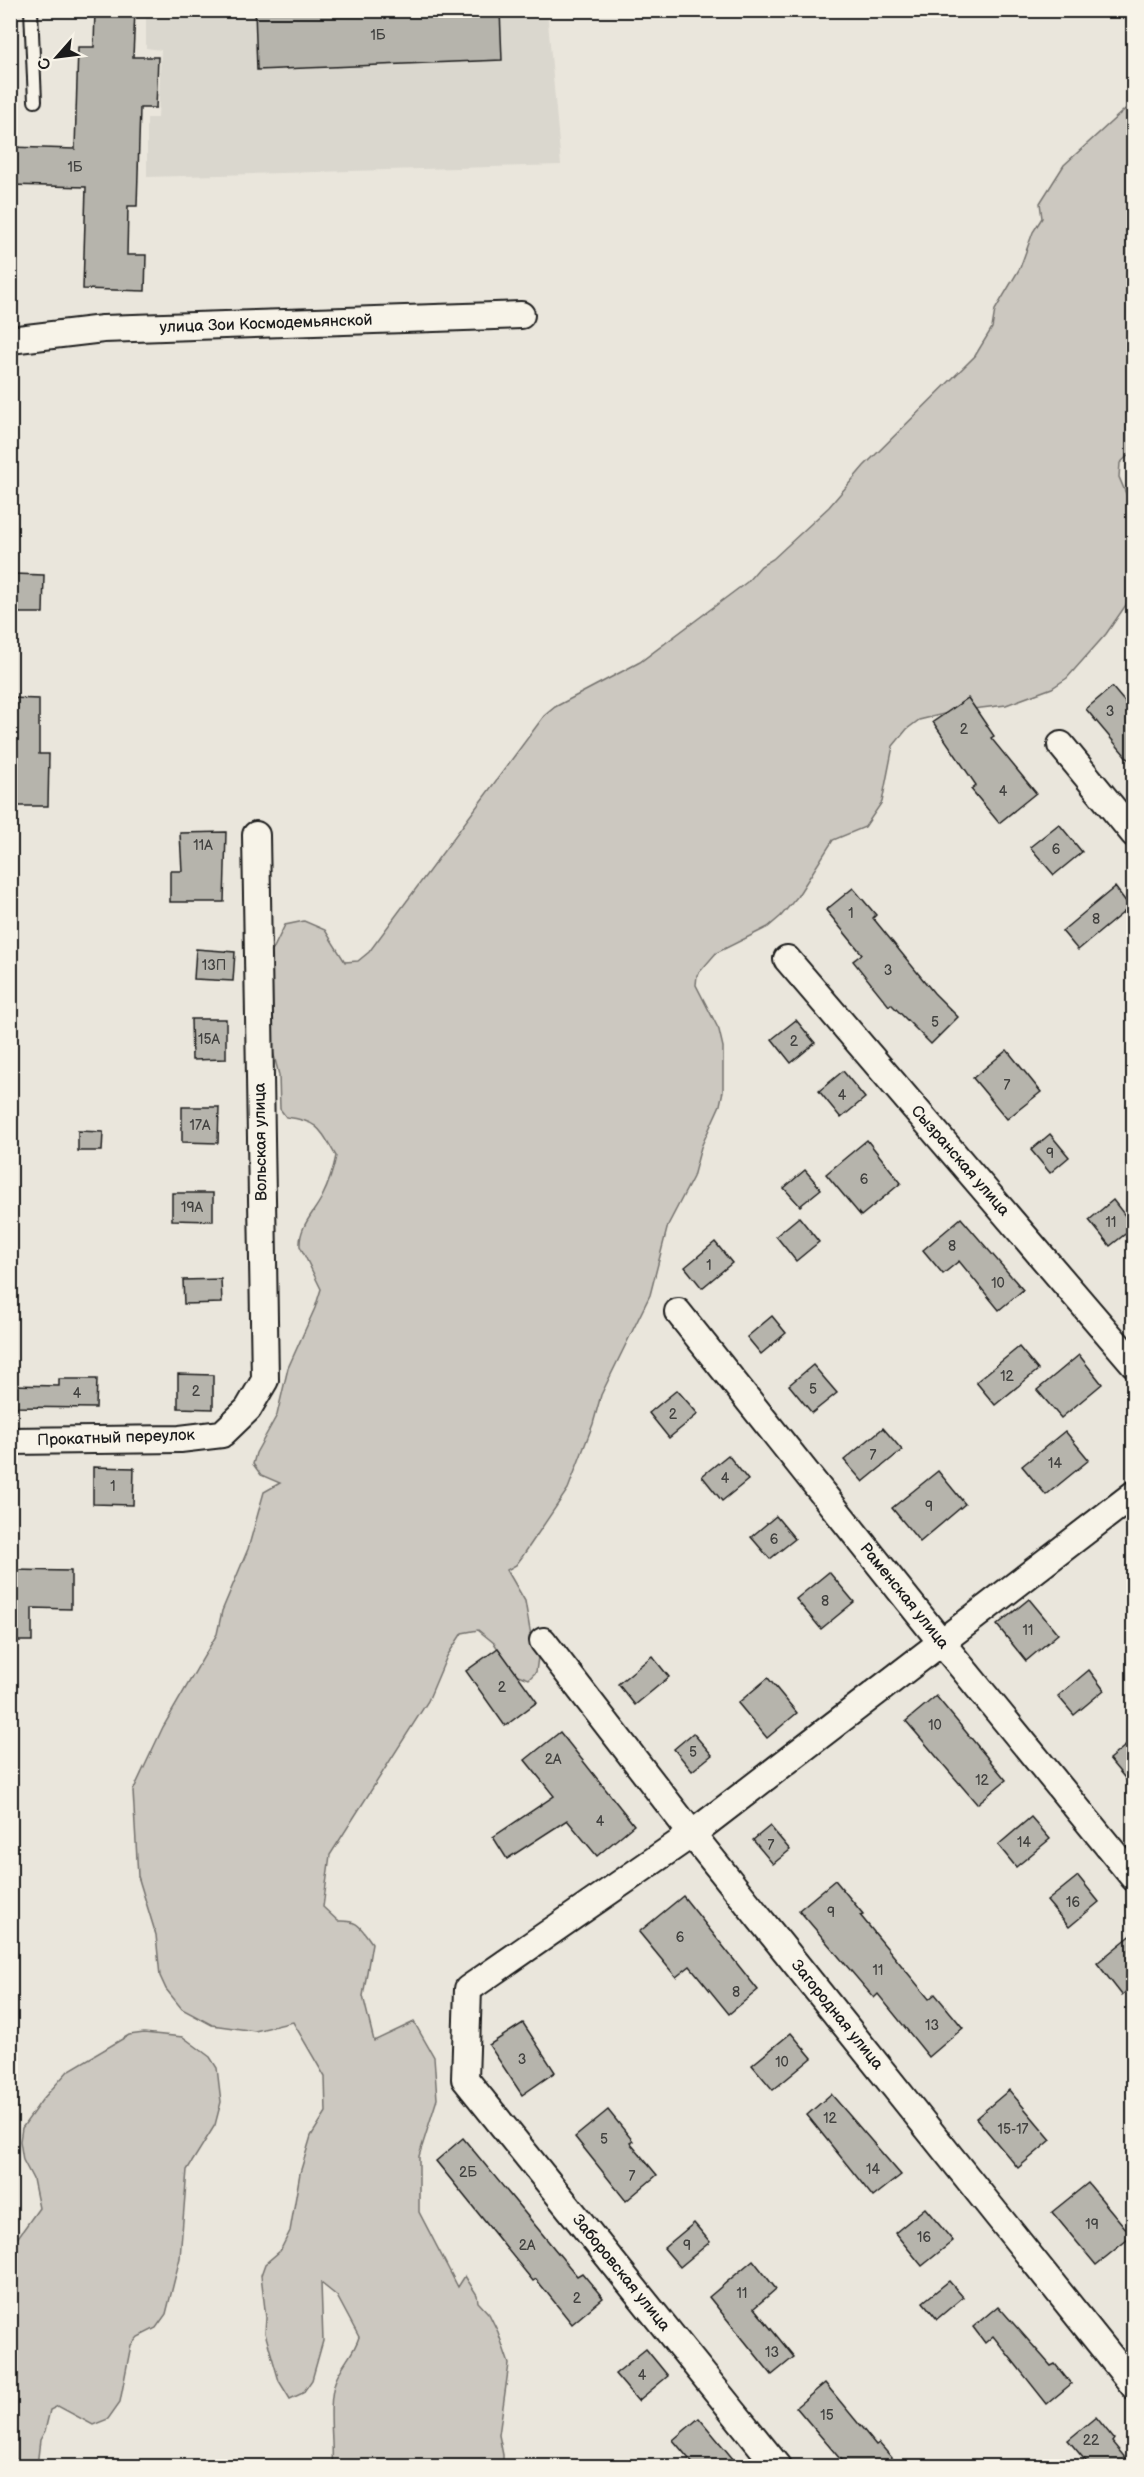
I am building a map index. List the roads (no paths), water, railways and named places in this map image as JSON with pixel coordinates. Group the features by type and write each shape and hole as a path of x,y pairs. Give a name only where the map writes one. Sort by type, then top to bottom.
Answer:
{"street":[{"name":"улица Зои Космодемьянской","path":"10,340 103,329 521,315"},
{"path":"1061,745 1134,834"},
{"name":"Вольская улица","path":"222,1434 248,1409 265,1380 256,835"},
{"name":"Сызранская улица","path":"787,959 1134,1364"},
{"name":"Раменская улица","path":"678,1312 942,1643 1134,1878"},
{"name":"Прокатный переулок","path":"10,1441 180,1439 222,1434"},
{"path":"692,1834 1134,1494"},
{"name":"Загородная улица","path":"543,1641 692,1834 1134,2386"},
{"name":"Заборовская улица","path":"692,1834 468,1989 465,2079 777,2466"}],"lane":[{"path":"31,10 35,101"}]}
